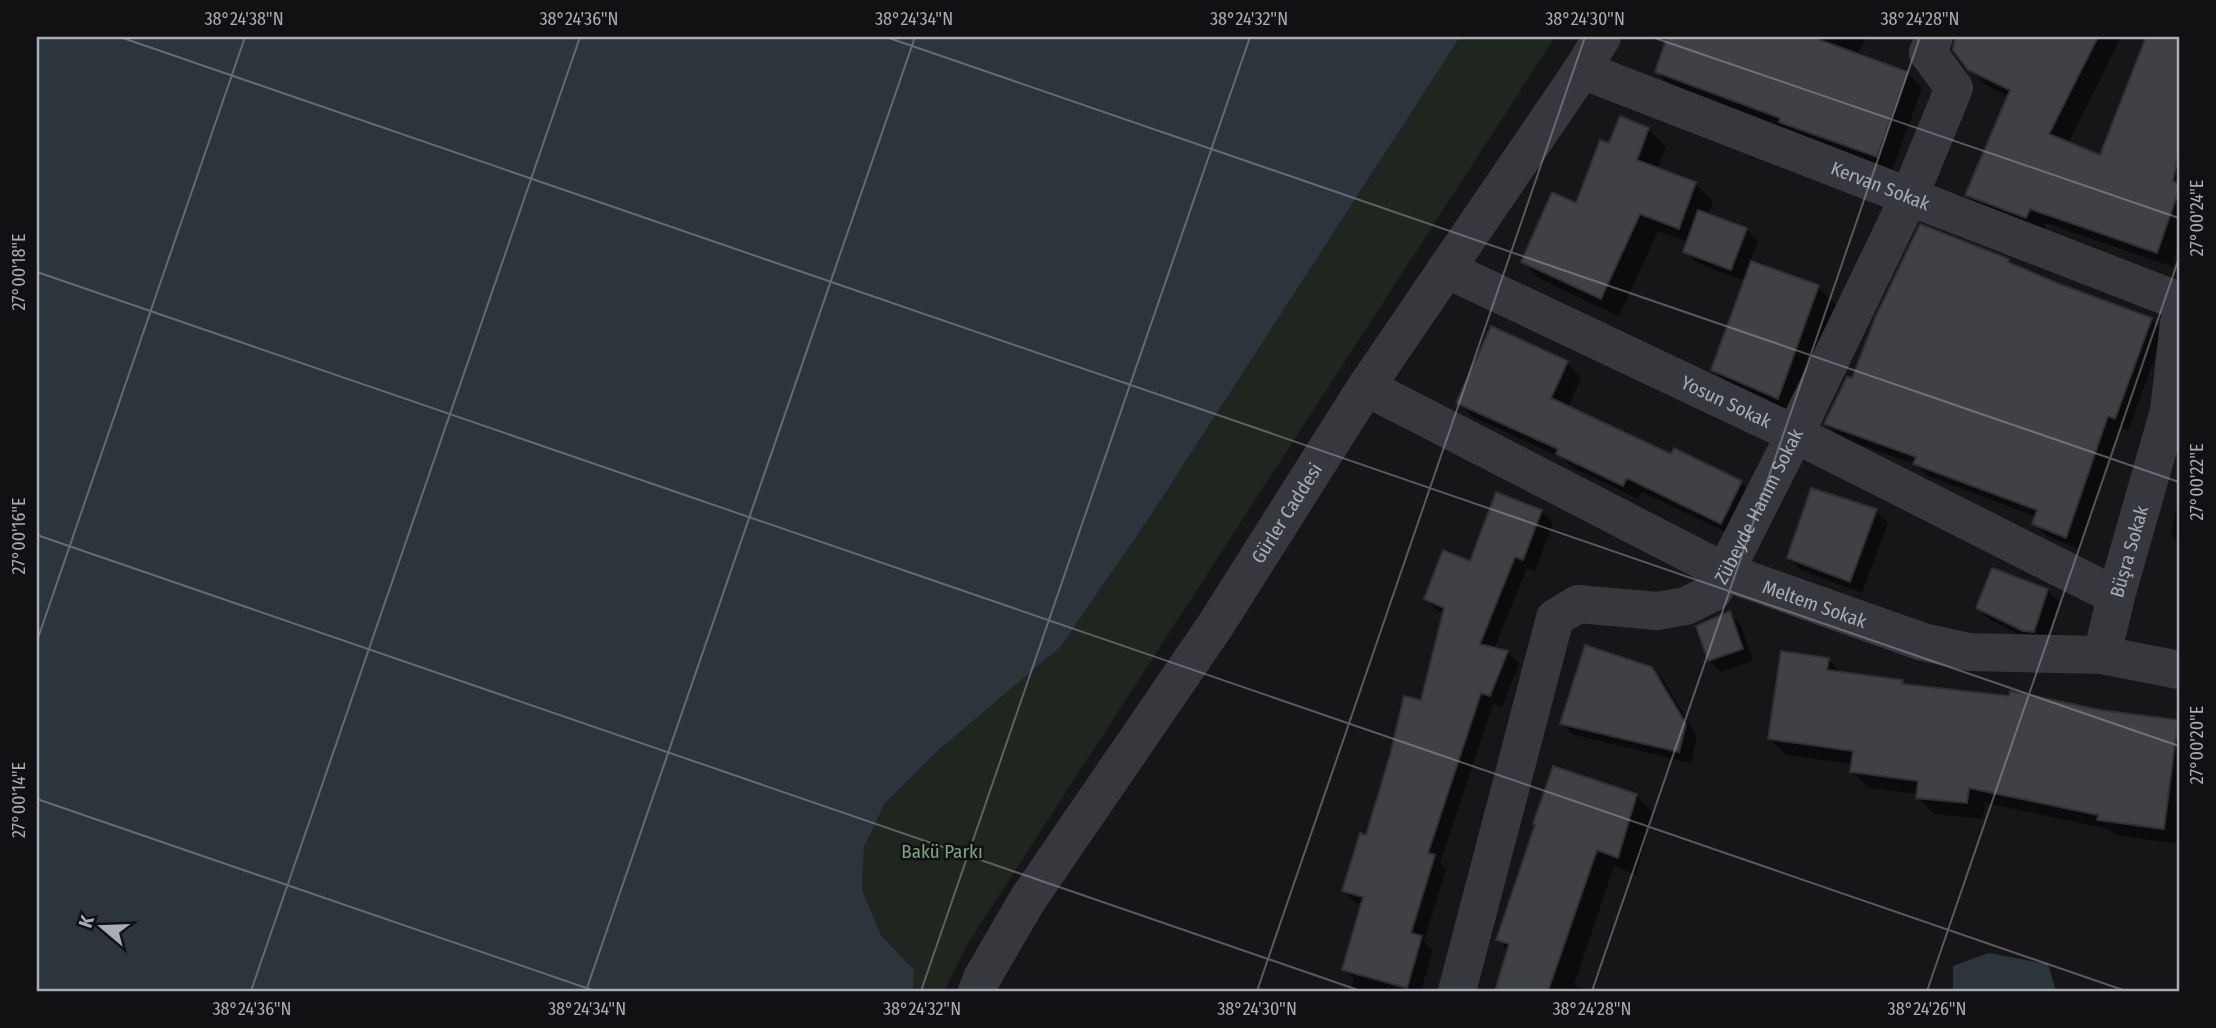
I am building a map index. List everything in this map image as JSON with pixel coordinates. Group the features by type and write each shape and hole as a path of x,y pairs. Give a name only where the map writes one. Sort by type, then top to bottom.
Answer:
{"street":[{"name":"Gürler Caddesi","path":"977,991 1028,899 1215,626 1366,387 1602,37"},
{"name":"Zübeyde Hanım Sokak","path":"1457,991 1555,618 1578,604 1657,611 1686,606 1712,593 1795,434 1909,197 1954,88 1928,53 1934,37"},
{"name":"Kervan Sokak","path":"1582,70 2179,301"},
{"name":"Yosun Sokak","path":"1446,269 1795,434 2116,596"},
{"name":"Büşra Sokak","path":"2102,655 2116,596 2169,411 2179,323"},
{"name":"Meltem Sokak","path":"1366,387 1725,572 1923,642 1969,652 2102,655 2179,670"}],"green space":[{"name":"Bakü Parkı","path":"1460,37 1555,37 967,945 944,991 913,991 914,970 881,935 862,890 864,847 885,803 942,747 1151,515"}],"shaded area":[{"path":"37,37 1460,37 1151,515 1060,647 942,747 885,803 864,847 862,890 881,935 914,970 913,991 37,991"},
{"path":"1989,953 2048,964 2056,991 1953,991 1953,966"}],"building":[{"path":"1667,37 1812,37 1908,72 1877,157 1779,122 1780,118 1655,72"},
{"path":"1955,37 2098,37 2049,134 2100,155 2146,37 2179,37 2179,150 2173,181 2179,184 2179,190 2157,253 2030,209 2026,218 1965,195 2010,90 1968,70 1953,50"},
{"path":"1620,116 1649,128 1637,160 1696,182 1679,229 1640,214 1601,299 1521,262 1552,192 1576,203 1600,140 1609,143"},
{"path":"1698,210 1747,228 1731,270 1683,252"},
{"path":"1920,224 2009,259 2008,262 2057,283 2152,318 2115,419 2108,416 2066,538 2032,524 2037,510 1913,464 1916,457 1824,424 1847,377 1852,378 1876,316"},
{"path":"1751,261 1819,285 1778,399 1711,370"},
{"path":"1491,326 1568,361 1551,398 1671,454 1674,448 1742,481 1721,524 1627,478 1623,486 1556,454 1558,449 1456,403"},
{"path":"1811,488 1877,509 1850,582 1787,558"},
{"path":"1496,492 1542,510 1523,560 1515,557 1480,644 1508,651 1490,696 1481,693 1428,853 1435,855 1411,933 1422,936 1407,988 1342,970 1363,897 1342,891 1360,833 1366,835 1404,696 1421,700 1444,608 1424,599 1443,550 1470,561"},
{"path":"1992,568 2048,589 2034,632 2023,631 1976,608"},
{"path":"1730,611 1743,649 1708,661 1696,626"},
{"path":"1585,645 1652,667 1686,724 1679,752 1560,724"},
{"path":"1781,651 1829,658 1827,670 1903,680 1902,684 2009,696 2010,691 2101,710 2178,720 2164,829 2097,820 2098,815 1969,788 1967,803 1916,798 1918,781 1850,772 1853,751 1768,739"},
{"path":"1553,766 1637,794 1618,858 1597,850 1548,991 1495,991 1509,944 1496,940"}]}
